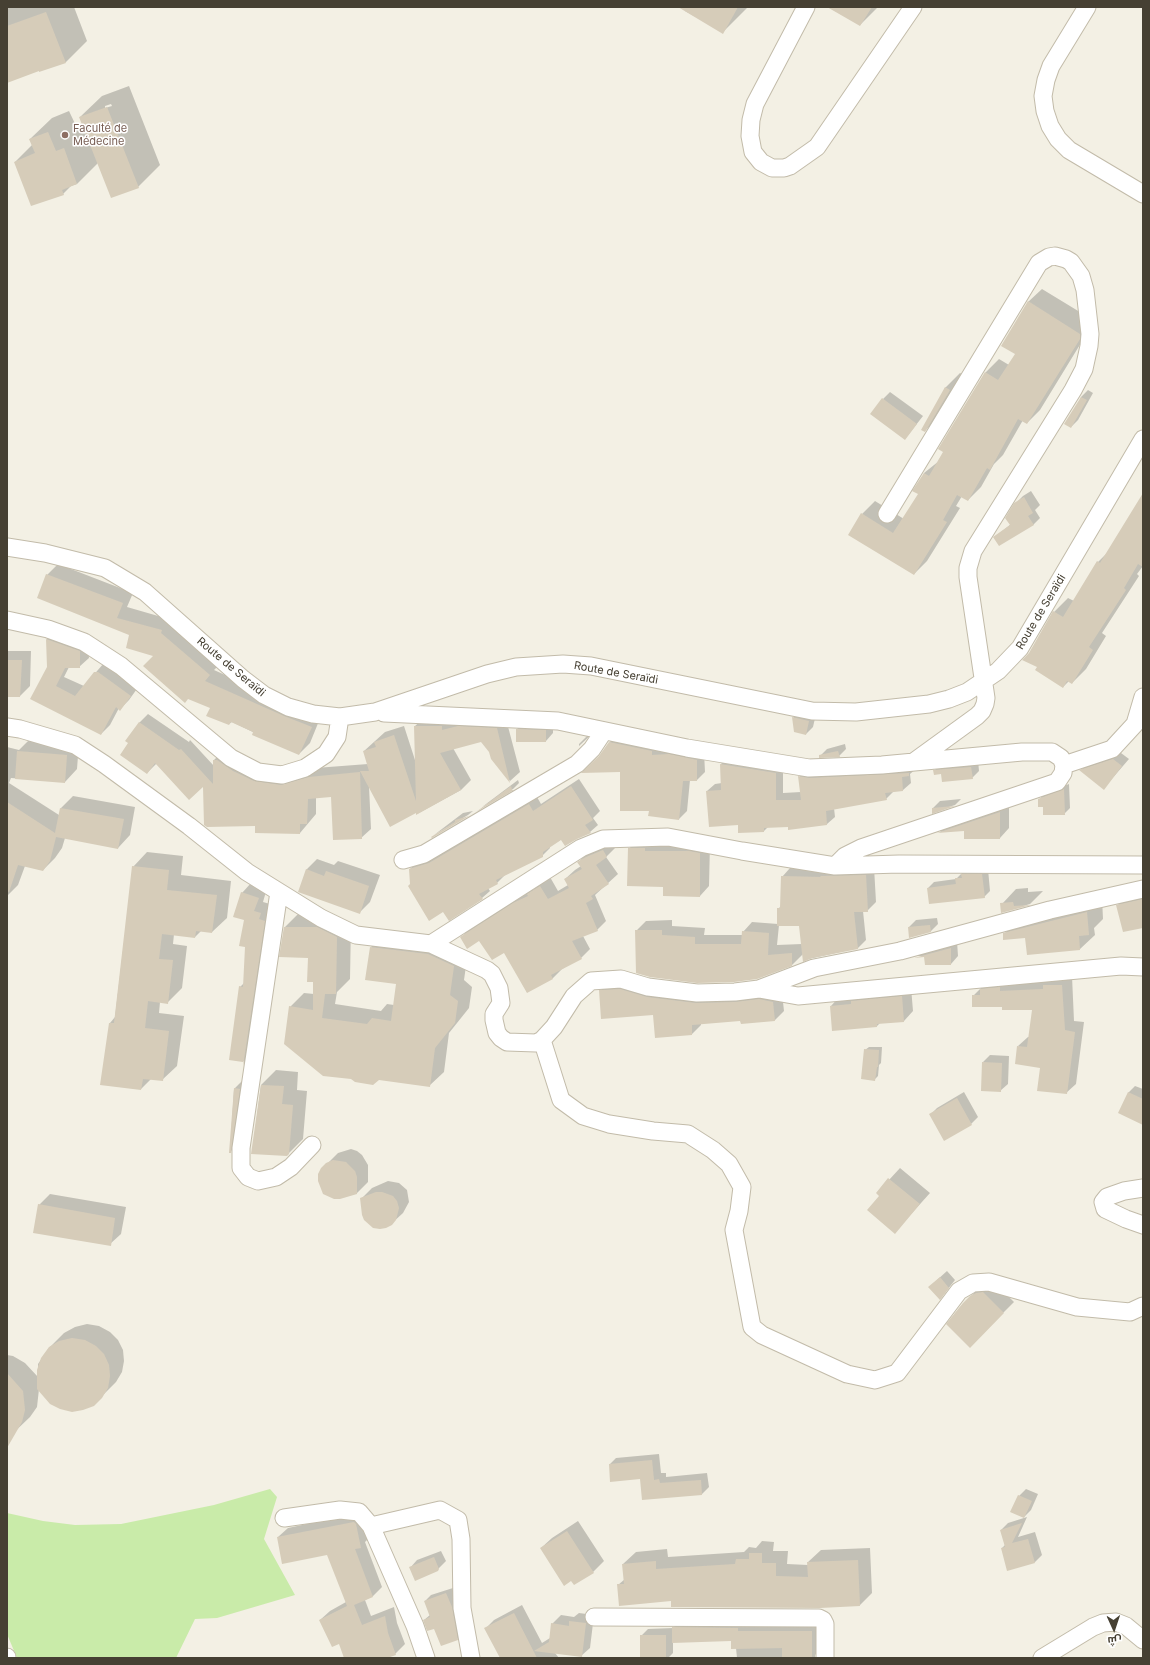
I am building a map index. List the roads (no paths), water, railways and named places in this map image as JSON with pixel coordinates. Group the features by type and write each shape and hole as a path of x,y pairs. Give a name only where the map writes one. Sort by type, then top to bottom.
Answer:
{"street":[{"path":"806,7 755,104 751,120 750,136 753,152 761,162 772,168 784,168 790,166 816,148 913,7"},
{"path":"1087,7 1051,66 1046,80 1043,96 1045,111 1050,126 1058,139 1069,150 1143,194"},
{"path":"887,514 1039,263 1049,257 1055,256 1066,259 1077,271 1084,283 1090,334 1084,369 1074,390 973,551 970,559 968,577 986,698 982,711 977,716 915,761"},
{"name":"Route de Seraïdi","path":"7,547 45,553 105,568 145,592 237,674 264,695 294,709 313,714 340,717 375,712 487,674 516,667 564,664 591,666 791,707 834,712 856,712 929,704 949,699 967,692 998,671 1020,648 1143,439"},
{"path":"7,620 48,629 84,642 121,666 231,758 258,772 282,775 305,768 326,754 337,737 340,717"},
{"path":"1064,765 1112,749 1135,724 1143,697"},
{"path":"375,712 558,721 687,748 808,768 882,765 1022,752 1052,752 1061,758 1064,765 1062,776 1053,784 861,848 846,856 835,866"},
{"path":"7,727 42,734 75,745 183,821 247,872 321,918 356,935 431,944 492,974 497,982 501,995 501,1003 494,1016 497,1033 507,1042 536,1043 542,1040 554,1027 574,996 591,981 621,979 648,987 697,993 735,992 759,989 814,968 900,952 1050,910 1143,889"},
{"path":"403,860 424,854 577,764 592,749 604,731"},
{"path":"431,944 581,848 603,839 626,837 668,837 835,866 898,864 1143,865"},
{"path":"279,892 241,1148 241,1168 248,1177 258,1181 276,1177 292,1167 312,1145"},
{"path":"759,989 798,996 1121,966 1143,967"},
{"path":"542,1040 561,1100 583,1116 616,1125 654,1131 688,1134 713,1150 729,1164 742,1187 739,1211 734,1230 752,1327 762,1335 848,1374 875,1380 896,1373 959,1291 974,1283 989,1282 1077,1307 1130,1312 1143,1306"},
{"path":"1143,1188 1124,1191 1107,1197 1103,1202 1105,1209 1143,1225"},
{"path":"284,1518 340,1510 359,1512 371,1526 415,1626 426,1658"},
{"path":"371,1526 440,1510 458,1520 461,1539 462,1608 471,1658"},
{"path":"594,1616 820,1618 824,1620 825,1624 825,1658"},
{"path":"1042,1658 1094,1626 1103,1623 1116,1622 1126,1626 1143,1640"}],"place":[{"name":"Faculté de Médecine","path":"65,135"}]}
